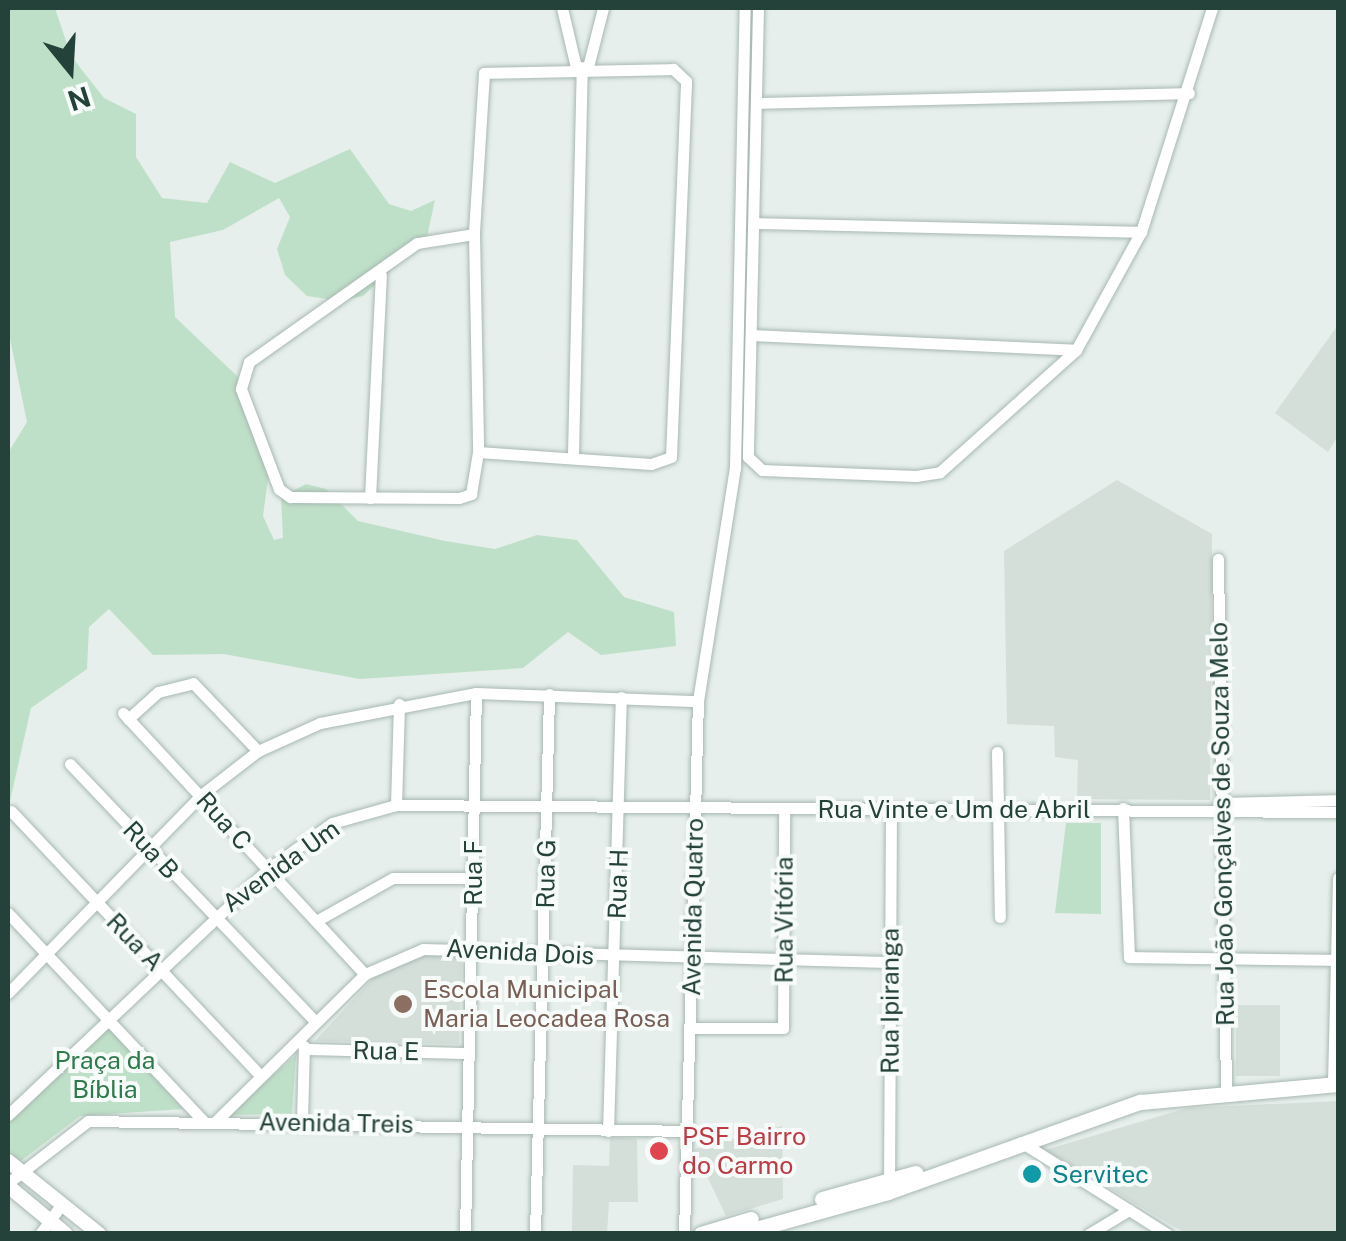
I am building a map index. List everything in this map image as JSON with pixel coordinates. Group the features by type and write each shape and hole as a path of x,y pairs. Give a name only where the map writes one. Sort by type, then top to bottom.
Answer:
{"main road":[{"path":"701,1234 889,1186 1140,1102 1226,1089 1336,1080"},
{"path":"738,1234 792,1223 889,1186"}],"street":[{"path":"562,8 582,67"},
{"path":"573,455 582,67 603,8"},
{"name":"Avenida Quatro","path":"684,1234 698,700 735,468 745,8"},
{"path":"758,8 748,456 762,470 940,472 1076,350 1141,232 1189,93 1212,8"},
{"path":"474,234 418,244 381,275 249,362 240,389 279,489 370,498 471,494 478,452 474,234 484,73 582,67 672,69 686,81 678,444 650,464 573,455 478,452"},
{"path":"756,104 1189,93"},
{"path":"754,223 1141,232"},
{"path":"370,498 381,275"},
{"path":"751,335 1076,350"},
{"name":"Rua João Gonçalves de Souza Melo","path":"1218,558 1226,1089"},
{"name":"Rua C","path":"258,751 193,683 158,692 125,716 366,974"},
{"path":"8,993 92,899 201,795 258,751 320,723 399,704 476,693 698,700"},
{"name":"Rua F","path":"464,1234 476,693"},
{"name":"Rua G","path":"535,1234 550,694"},
{"name":"Rua H","path":"608,1131 622,807 621,697"},
{"path":"396,805 399,704"},
{"path":"997,752 1000,917"},
{"name":"Rua B","path":"70,764 310,1025"},
{"name":"Rua Vinte e Um de Abril","path":"695,809 1123,808 1338,800"},
{"name":"Avenida Um","path":"8,1115 212,916 332,823 396,805 695,809"},
{"name":"Rua Vinte e Um de Abril","path":"1220,806 1338,812"},
{"path":"1123,808 1129,957 1337,960"},
{"name":"Rua Vitória","path":"690,1028 781,1030 785,959 784,809"},
{"name":"Rua Ipiranga","path":"889,1186 891,810"},
{"name":"Rua A","path":"10,812 259,1074"},
{"path":"316,920 393,878 473,878"},
{"path":"1336,1080 1338,878"},
{"path":"8,913 210,1121"},
{"name":"Avenida Dois","path":"210,1121 366,974 423,949 890,962"},
{"path":"302,1121 304,1049 310,1025"},
{"name":"Rua E","path":"304,1049 468,1053"},
{"name":"Avenida Treis","path":"8,1185 14,1165 88,1121 302,1121 688,1132"},
{"path":"1021,1142 1167,1234"},
{"path":"14,1165 99,1234"},
{"path":"8,1185 45,1227 66,1234"},
{"path":"45,1227 62,1204"},
{"path":"1089,1234 1129,1210"},
{"path":"792,1223 803,1234"}],"shaded area":[{"path":"1338,325 1338,436 1328,452 1275,413"},
{"path":"1117,480 1212,534 1210,800 1077,799 1078,760 1055,757 1054,726 1007,724 1004,551"},
{"name":"Escola Municipal Maria Leocadea Rosa","path":"422,955 462,956 459,1044 315,1041 376,975"},
{"path":"1236,1005 1280,1005 1280,1076 1236,1076"},
{"path":"1338,1101 1338,1233 1185,1233 1045,1150 1187,1108"},
{"path":"782,1126 783,1199 726,1216 694,1149"},
{"path":"610,1137 637,1139 638,1202 609,1202 607,1233 572,1233 573,1165 609,1166"}],"green space":[{"path":"8,8 55,8 71,56 104,98 136,114 136,157 162,198 207,203 230,162 275,183 350,149 389,204 411,211 435,200 427,237 363,296 341,301 307,296 285,275 277,249 290,217 279,198 223,230 170,242 175,317 238,377 269,472 263,516 274,540 283,538 281,497 306,484 326,489 358,521 445,541 495,549 537,535 577,540 624,597 674,612 676,646 601,655 568,632 523,668 360,679 224,654 153,655 109,609 89,627 87,669 31,708 8,810 8,453 27,422 8,329"},
{"path":"1066,823 1101,823 1101,914 1055,913"},
{"name":"Praça da Bíblia","path":"108,1026 183,1109 80,1116 21,1161 8,1152 8,1119"},
{"path":"296,1055 292,1114 229,1115 233,1110"}],"place":[{"name":"Escola Municipal Maria Leocadea Rosa","path":"403,1004"},
{"name":"PSF Bairro do Carmo","path":"659,1151"},
{"name":"Servitec","path":"1032,1174"}]}
